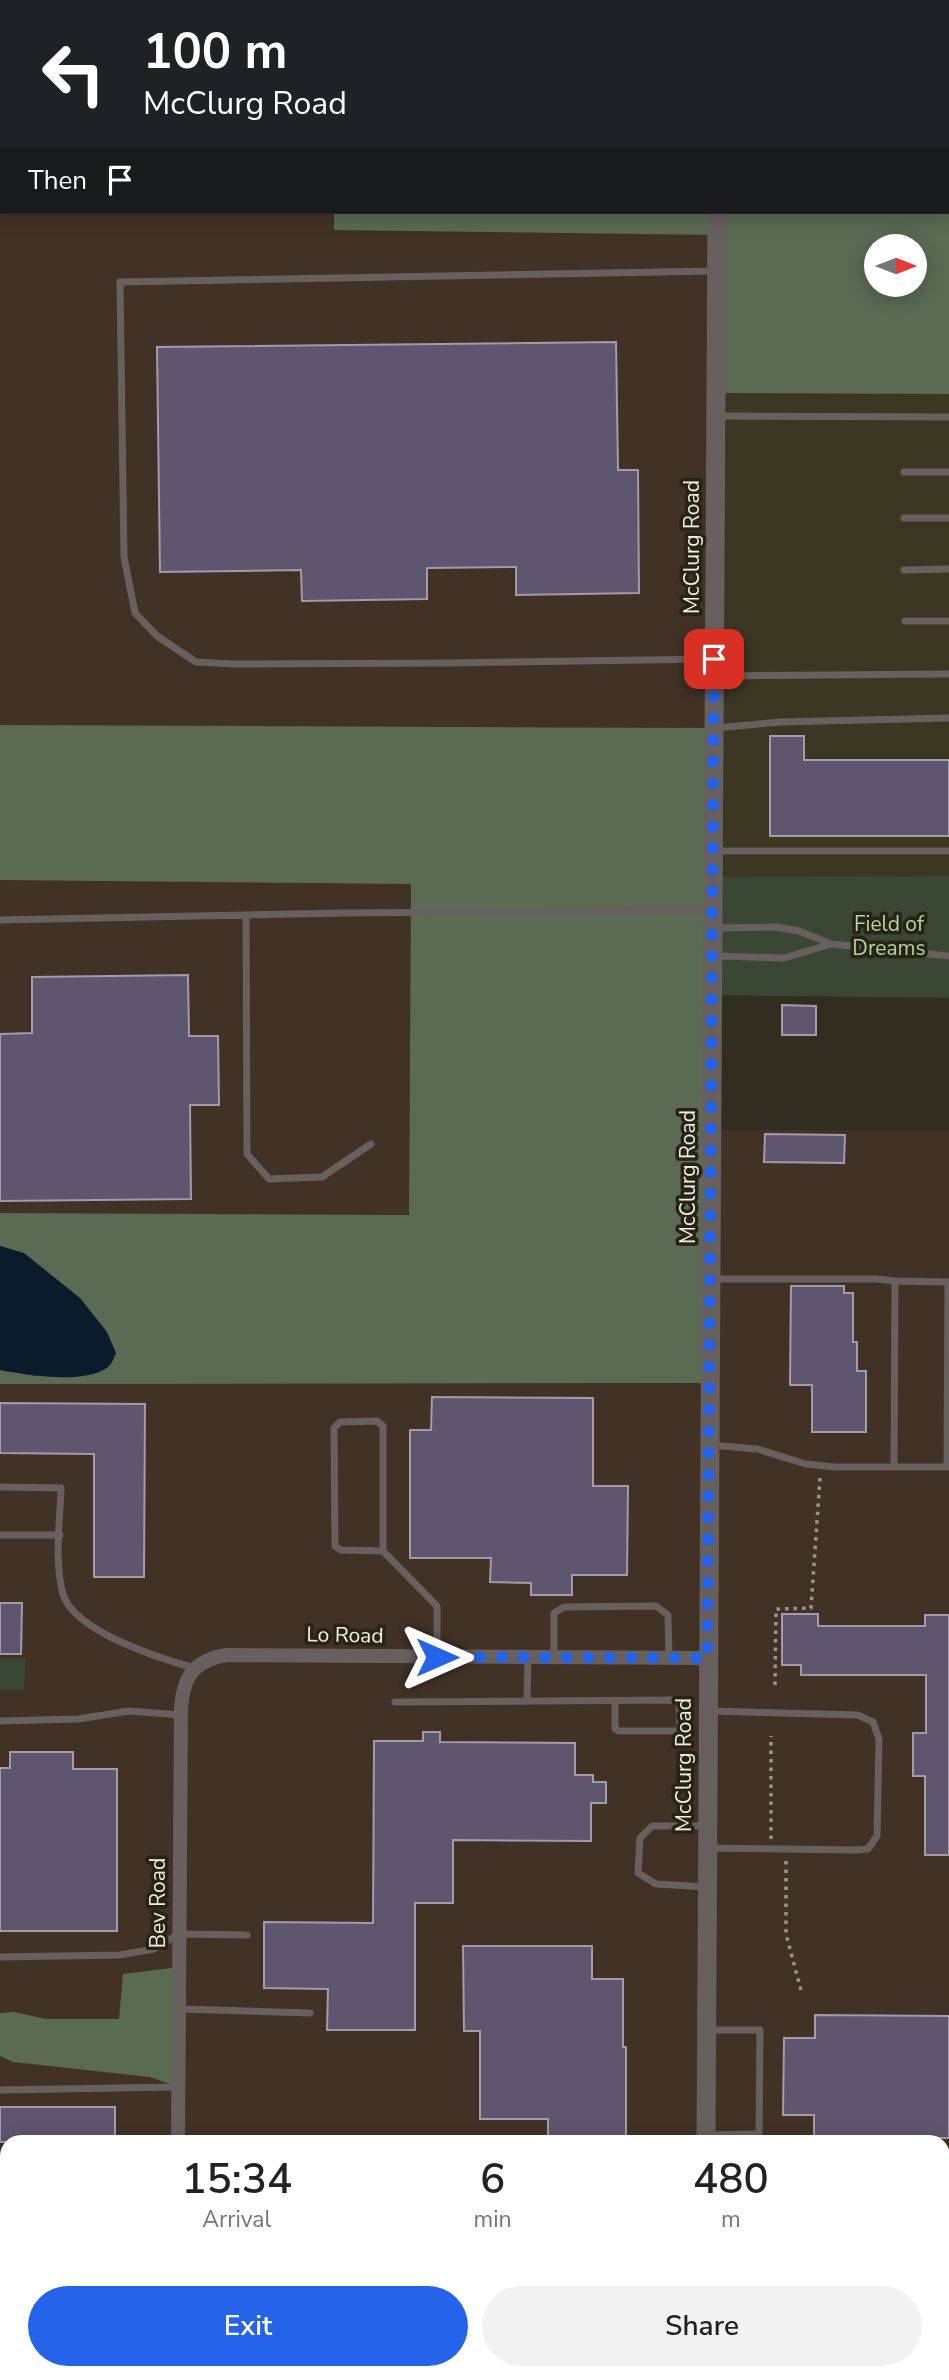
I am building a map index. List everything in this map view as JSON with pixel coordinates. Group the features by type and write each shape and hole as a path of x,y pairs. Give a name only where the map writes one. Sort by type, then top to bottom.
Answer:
{"street":[{"name":"McClurg Road","path":"706,2135 717,214"},
{"name":"Lo Road","path":"195,1668 210,1658 226,1655 707,1658"},
{"name":"Bev Road","path":"178,2135 181,1715 184,1686 195,1668"}],"lane":[{"path":"716,271 120,282 124,557 135,613 157,636 196,662 714,668 949,674"},
{"path":"715,415 949,417"},
{"path":"904,472 949,472"},
{"path":"904,518 949,518"},
{"path":"904,570 949,569"},
{"path":"905,621 949,621"},
{"path":"714,728 779,722 949,718"},
{"path":"713,851 949,851"},
{"path":"246,915 247,1154 269,1179 322,1177 371,1144"},
{"path":"0,920 246,915 713,919 799,931 831,944 949,956"},
{"path":"712,956 785,958 831,944"},
{"path":"710,1445 757,1449 821,1466 947,1467 948,1282 877,1279 711,1279"},
{"path":"894,1467 895,1281"},
{"path":"383,1551 383,1426 377,1421 340,1422 334,1428 335,1546 341,1550 383,1551 437,1606 437,1657"},
{"path":"0,1487 61,1488 59,1576 64,1598 73,1611 89,1625 170,1662 195,1668"},
{"path":"0,1535 60,1535"},
{"path":"554,1658 554,1613 564,1606 656,1606 668,1615 669,1658"},
{"path":"527,1701 528,1658"},
{"path":"395,1702 615,1700 676,1700 679,1702 680,1729 619,1731 615,1729 615,1700"},
{"path":"0,1721 78,1719 129,1711 181,1715"},
{"path":"707,1711 859,1715 873,1723 879,1739 877,1836 868,1849 707,1848"},
{"path":"707,1826 652,1826 640,1838 638,1873 656,1884 707,1887"},
{"path":"0,1957 120,1955 154,1949 179,1934 247,1936"},
{"path":"179,2009 310,2013"},
{"path":"706,2030 760,2030 759,2134 746,2135"},
{"path":"0,2090 178,2087"}],"path":[{"path":"775,1685 776,1609 811,1608 821,1466"},
{"path":"771,1736 771,1840"},
{"path":"786,1855 786,1934 802,1994"}],"shaded area":[{"path":"0,214 717,214 714,728 0,725"},
{"path":"715,393 949,394 949,876 713,877"},
{"path":"0,880 411,883 409,1215 0,1213"},
{"path":"711,1130 949,1130 949,2135 0,2135 0,1384 710,1383"}],"green space":[{"path":"334,214 949,214 949,394 715,393 716,235 334,230"},
{"path":"0,725 714,728 710,1383 0,1384 0,1370 37,1376 24,1254 0,1246 0,1213 409,1215 411,884 0,880"},
{"name":"Field of Dreams","path":"949,876 949,998 712,995 713,877"},
{"path":"0,1658 25,1658 24,1690 0,1690"},
{"path":"179,1967 178,2087 150,2077 13,2062 0,2056 0,2013 14,2012 46,2019 119,2019 123,1974"}],"water":[{"path":"0,1246 24,1253 80,1298 107,1332 116,1353 109,1366 98,1373 71,1377 0,1370"}],"building":[{"path":"616,342 618,470 638,470 639,593 516,595 516,567 427,568 427,599 302,601 301,570 160,572 157,347"},
{"path":"770,736 804,736 804,760 949,760 949,836 770,836"},
{"path":"188,975 189,1036 218,1036 219,1105 190,1105 191,1199 0,1201 0,1034 32,1033 32,977"},
{"path":"782,1005 816,1006 816,1035 782,1035"},
{"path":"765,1134 845,1135 844,1163 764,1162"},
{"path":"791,1286 844,1286 844,1293 853,1293 853,1342 857,1342 857,1371 866,1371 866,1432 812,1432 812,1385 790,1385"},
{"path":"432,1397 593,1398 593,1486 628,1486 627,1575 572,1575 572,1595 531,1595 531,1583 490,1582 491,1558 410,1558 410,1430 431,1430"},
{"path":"0,1403 145,1404 144,1577 94,1577 94,1454 0,1453"},
{"path":"0,1603 22,1603 21,1654 0,1654"},
{"path":"782,1614 818,1614 818,1626 925,1626 925,1615 949,1615 949,1855 925,1855 925,1776 913,1776 913,1733 926,1733 926,1675 801,1675 801,1665 782,1665"},
{"path":"423,1732 440,1732 440,1742 575,1743 575,1775 593,1775 593,1782 606,1782 606,1803 591,1803 591,1841 453,1840 453,1903 415,1903 415,2030 327,2030 328,1989 264,1988 264,1922 373,1923 374,1741 423,1741"},
{"path":"10,1752 73,1752 73,1769 117,1769 117,1931 0,1931 0,1768 10,1768"},
{"path":"463,1946 592,1946 592,1979 623,1979 626,2135 548,2135 548,2119 480,2119 480,2031 464,2031"},
{"path":"815,2015 949,2016 949,2135 814,2135 814,2115 783,2115 784,2038 815,2038"},
{"path":"0,2107 115,2107 115,2135 0,2135"}],"route":[{"path":"437,1657 707,1658 714,659"}]}
